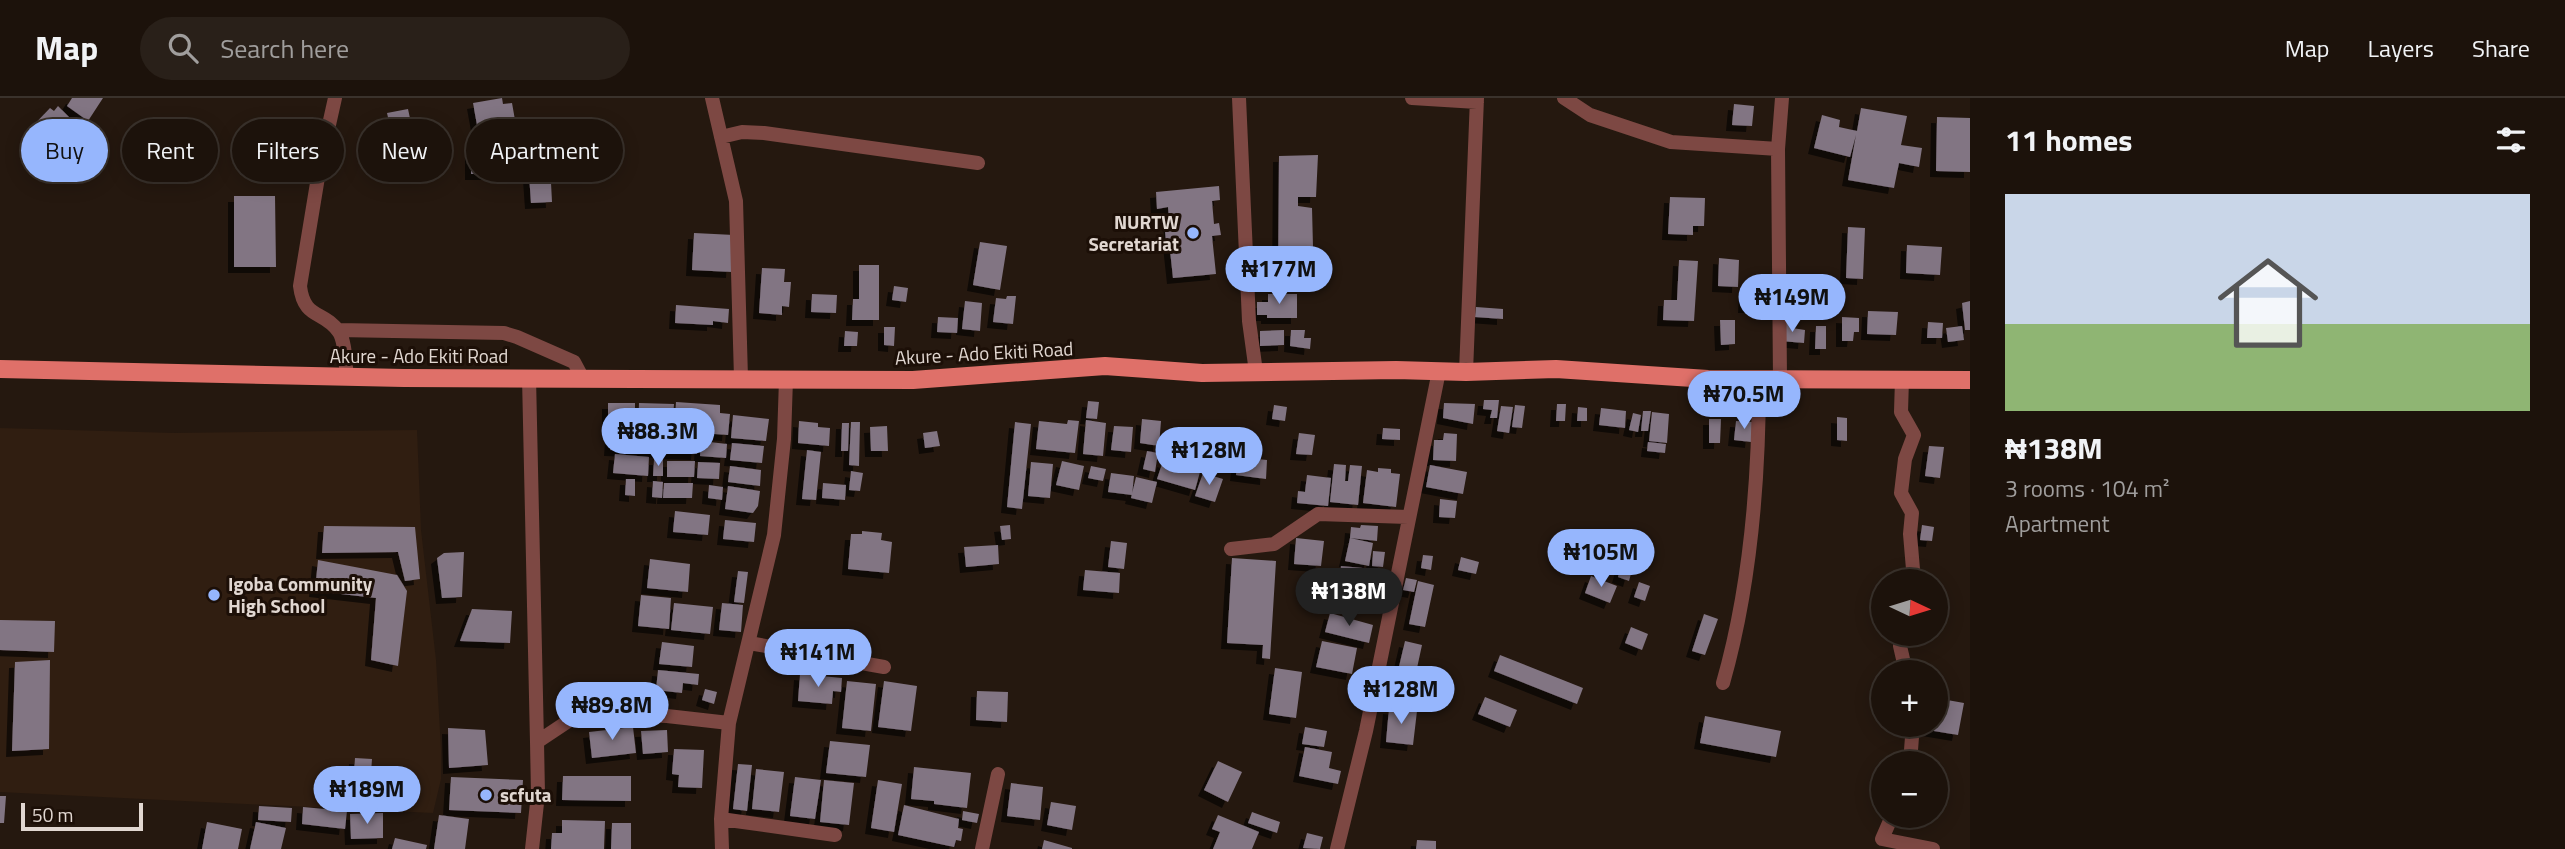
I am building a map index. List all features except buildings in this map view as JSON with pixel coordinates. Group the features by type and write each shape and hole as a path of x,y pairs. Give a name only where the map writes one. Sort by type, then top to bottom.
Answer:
{"main road":[{"name":"Akure - Ado Ekiti Road","path":"0,369 347,377 913,380 1105,366 1202,373 1556,369 1708,379 1970,380"}],"street":[{"path":"335,98 320,165 300,286 301,300 306,307 338,330 347,377"},
{"path":"712,98 736,201 741,378"},
{"path":"1239,98 1249,321 1256,372"},
{"path":"1412,98 1477,100 1466,372"},
{"path":"1564,98 1590,115 1671,142 1778,149"},
{"path":"1780,379 1778,149 1782,98"},
{"path":"721,137 742,132 764,133 978,163"},
{"path":"338,330 504,333 574,362 582,377"},
{"path":"1337,849 1366,731 1439,371"},
{"path":"529,377 538,794 531,849"},
{"path":"722,849 721,819 729,723 774,535 784,439 786,379"},
{"path":"1723,683 1734,644 1746,578 1759,433 1759,379"},
{"path":"1902,379 1901,412 1914,435 1905,459 1901,492 1912,513 1909,534 1913,569"},
{"path":"1231,550 1273,544 1318,514 1408,517"},
{"path":"749,643 884,667"},
{"path":"537,742 570,720 621,715 667,716 729,723"},
{"path":"982,849 998,774"},
{"path":"721,819 835,835"},
{"path":"1887,828 1882,839 1933,849"}],"shaded area":[{"name":"Igoba Community High School","path":"0,428 173,433 417,430 421,530 436,660 441,750 441,779 433,813 0,792"}],"place":[{"name":"NURTW Secretariat","path":"1193,233"},
{"name":"Igoba Community High School","path":"214,595"},
{"name":"scfuta","path":"486,795"}]}
